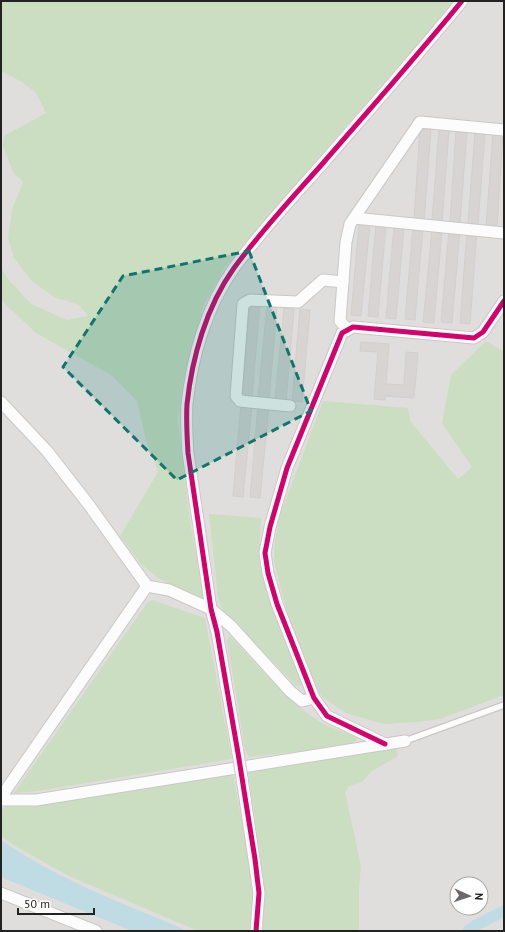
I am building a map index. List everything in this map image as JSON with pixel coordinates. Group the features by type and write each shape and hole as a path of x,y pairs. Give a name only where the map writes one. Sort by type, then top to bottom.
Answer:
{"street":[{"path":"256,931 259,893 238,753 217,632 211,609 188,453 186,427 187,405 192,373 207,319 233,269 462,1"},
{"path":"348,330 340,321 346,242 350,224 420,122 504,130"},
{"path":"354,218 504,233"},
{"path":"290,406 240,401 236,396 243,304 250,300 298,302 323,280 343,282"},
{"path":"385,744 326,716 314,698 277,604 268,573 265,553 270,527 287,468 342,333 353,327 474,338 483,332 504,301"},
{"path":"1,402 47,451 89,505 147,586 168,590 211,609 231,626 290,691 302,701 314,698"},
{"path":"1,797 147,586"},
{"path":"1,800 36,800 405,741"},
{"path":"1,893 96,931"}],"lane":[{"path":"405,741 504,705"}],"highlighted area":[{"path":"249,251 311,411 177,480 63,367 123,276"}],"shaded area":[{"path":"1,1 504,1 504,931 1,931"}],"green space":[{"path":"1,1 455,1 225,267 203,307 183,381 178,419 190,521 204,601 158,578 141,564 120,536 158,472 146,440 137,401 111,375 36,333 1,300 1,268 8,279 31,304 67,320 88,316 79,305 54,297 32,281 14,258 8,238 12,210 23,182 13,172 3,146 4,136 46,113 36,93 22,82 1,71"},
{"path":"486,341 504,352 504,695 440,719 417,722 385,724 348,714 323,698 314,683 296,637 283,598 274,561 275,540 280,515 323,401 408,408 410,421 458,479 472,467 442,423 451,375"},
{"path":"209,514 261,518 259,554 262,571 301,677 302,685 295,685 222,609 218,597"},
{"path":"152,600 205,618 232,759 38,791 14,793 147,603"},
{"path":"230,636 284,693 308,714 320,722 357,738 356,741 345,746 249,757 245,750 227,640"},
{"path":"396,746 398,756 372,771 362,782 349,786 345,792 361,866 359,889 359,931 262,931 264,886 248,770"},
{"path":"233,774 253,890 249,931 198,931 69,876 15,846 1,836 1,810 6,805 79,797"}],"water":[{"path":"1,840 45,867 69,879 116,901 188,931 132,931 1,877"}],"building":[{"path":"420,128 431,129 424,221 414,220"},
{"path":"439,129 449,130 442,222 432,221"},
{"path":"456,130 467,131 460,223 450,222"},
{"path":"475,132 485,132 478,225 468,224"},
{"path":"493,134 503,134 497,226 486,226"},
{"path":"359,223 370,224 361,316 351,315"},
{"path":"376,224 386,225 378,317 368,316"},
{"path":"394,226 404,227 396,319 386,318"},
{"path":"413,227 423,228 415,320 405,319"},
{"path":"432,230 442,230 434,323 423,322"},
{"path":"449,230 460,231 452,323 441,322"},
{"path":"467,231 477,232 470,324 460,323"},
{"path":"250,304 260,305 252,397 242,396"},
{"path":"267,306 277,307 269,399 258,398"},
{"path":"284,308 294,309 286,401 275,400"},
{"path":"300,309 310,310 302,402 292,401"},
{"path":"361,342 389,344 386,384 404,385 406,352 418,353 414,398 385,396 385,400 374,399 378,352 360,351"},
{"path":"241,404 252,405 243,497 233,496"},
{"path":"258,405 269,405 260,498 250,497"}],"waterway":[{"path":"468,931 476,925 504,911"}],"cycle path":[{"path":"256,931 259,893 255,859 217,632 211,609 188,453 187,404 189,387 197,351 208,316 224,283 234,268 266,227 324,162 462,1"},
{"path":"385,744 327,716 314,698 277,604 268,573 265,553 270,527 287,468 342,333 353,327 474,338 483,332 504,301"}]}
